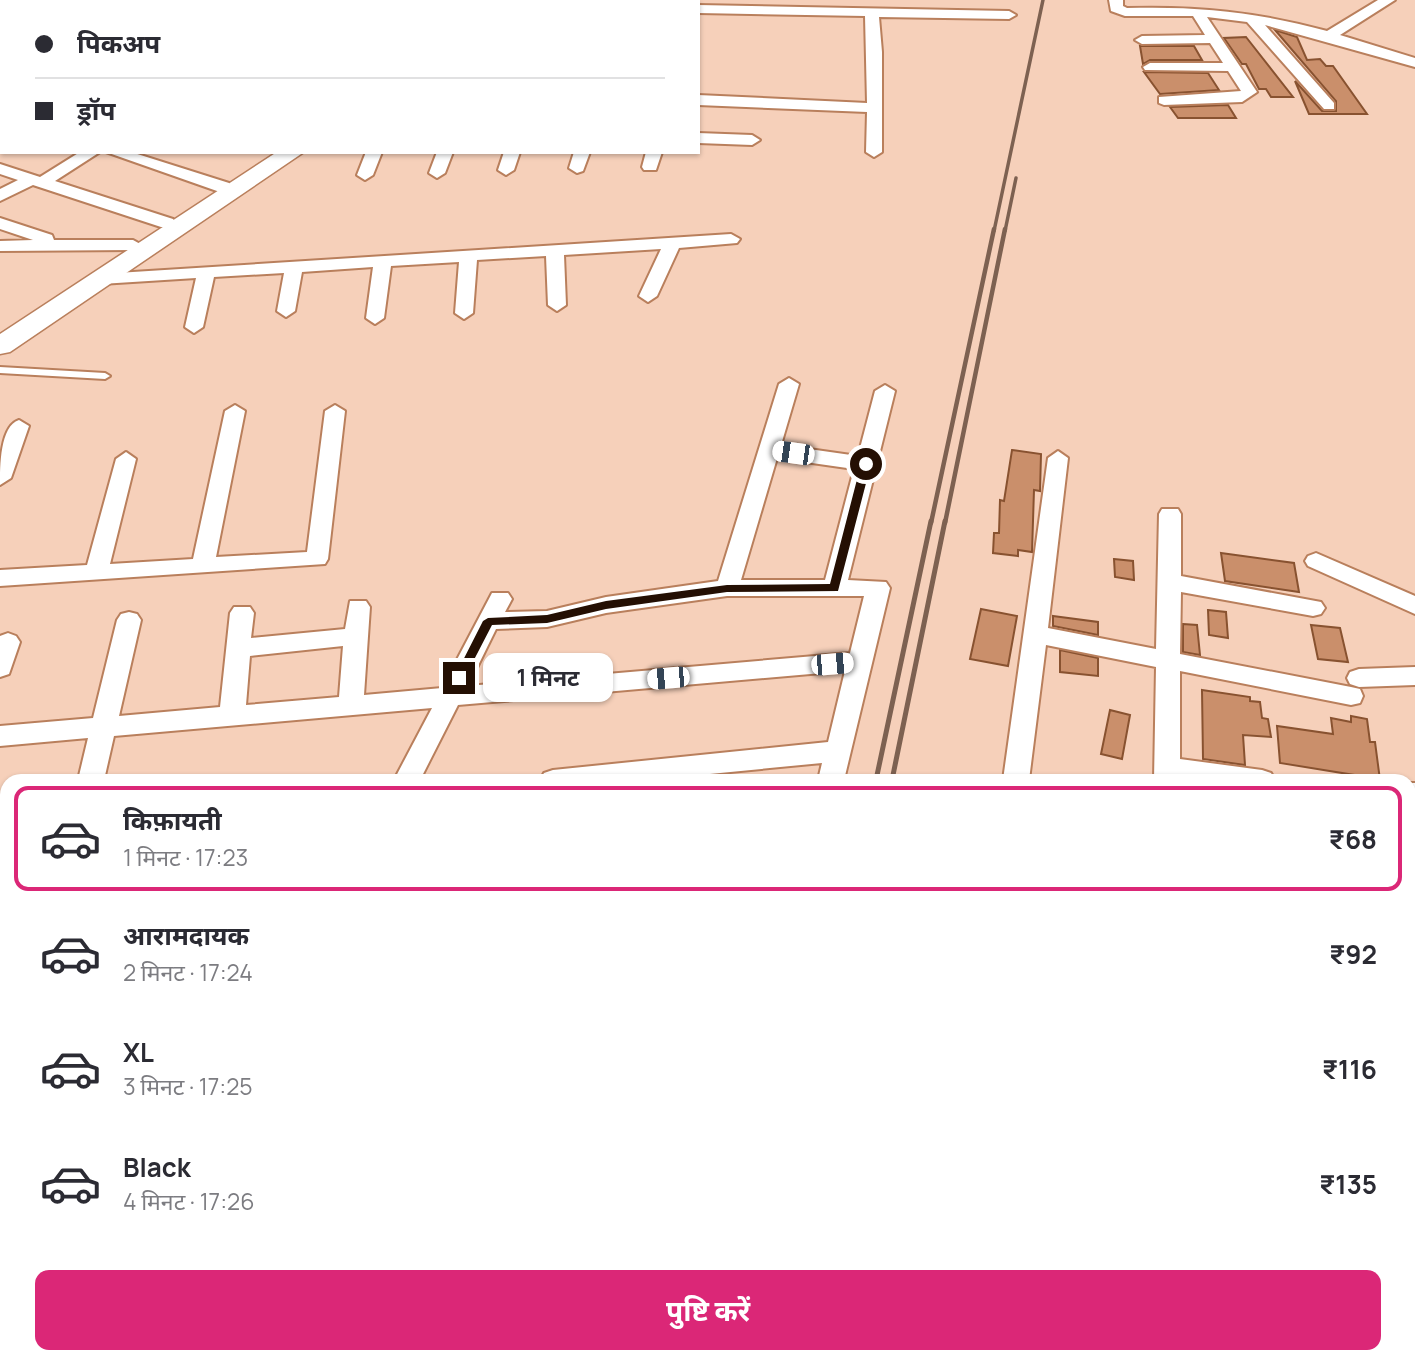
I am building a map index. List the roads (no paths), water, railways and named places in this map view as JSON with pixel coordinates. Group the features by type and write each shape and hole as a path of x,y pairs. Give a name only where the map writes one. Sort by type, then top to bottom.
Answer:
{"street":[{"path":"1116,0 1116,8 1125,12 1196,10 1251,18 1334,37 1415,63"},
{"path":"1292,47 1334,37 1388,0"},
{"path":"700,9 1009,15"},
{"path":"1164,100 1247,96 1249,92 1196,10"},
{"path":"871,11 874,152"},
{"path":"1251,18 1292,47 1329,106"},
{"path":"1142,40 1213,39"},
{"path":"1150,68 1232,67"},
{"path":"700,100 875,108"},
{"path":"700,138 751,140"},
{"path":"0,196 37,181 88,154"},
{"path":"120,154 223,187"},
{"path":"0,331 274,154"},
{"path":"0,346 290,154"},
{"path":"365,175 373,154"},
{"path":"437,173 444,154"},
{"path":"506,170 511,154"},
{"path":"0,169 167,223"},
{"path":"0,223 65,246"},
{"path":"101,279 731,239"},
{"path":"648,296 673,242"},
{"path":"0,246 132,245"},
{"path":"555,250 557,305"},
{"path":"464,313 468,256"},
{"path":"375,318 383,261"},
{"path":"286,311 294,267"},
{"path":"194,327 206,272"},
{"path":"727,589 789,384"},
{"path":"834,588 885,391"},
{"path":"203,566 234,411"},
{"path":"0,578 317,559 335,411"},
{"path":"0,478 19,426"},
{"path":"769,450 866,464"},
{"path":"1017,774 1058,458"},
{"path":"97,572 126,459"},
{"path":"1170,514 1168,660 1178,774"},
{"path":"1316,561 1415,606"},
{"path":"1169,582 1312,608"},
{"path":"488,621 547,619 606,605 727,589 878,588 832,774"},
{"path":"410,774 500,599"},
{"path":"351,706 358,607"},
{"path":"232,716 242,612"},
{"path":"92,774 129,620"},
{"path":"1035,634 1168,660 1355,687 1415,676"},
{"path":"239,648 356,636"},
{"path":"0,668 8,642"},
{"path":"0,736 859,661"},
{"path":"612,774 838,751"}],"lane":[{"path":"0,370 105,376"}],"railway":[{"path":"994,231 1043,0"},
{"path":"1005,231 1016,178"},
{"path":"931,523 994,229"},
{"path":"945,523 1005,229"},
{"path":"877,774 931,521"},
{"path":"893,774 945,521"}]}
